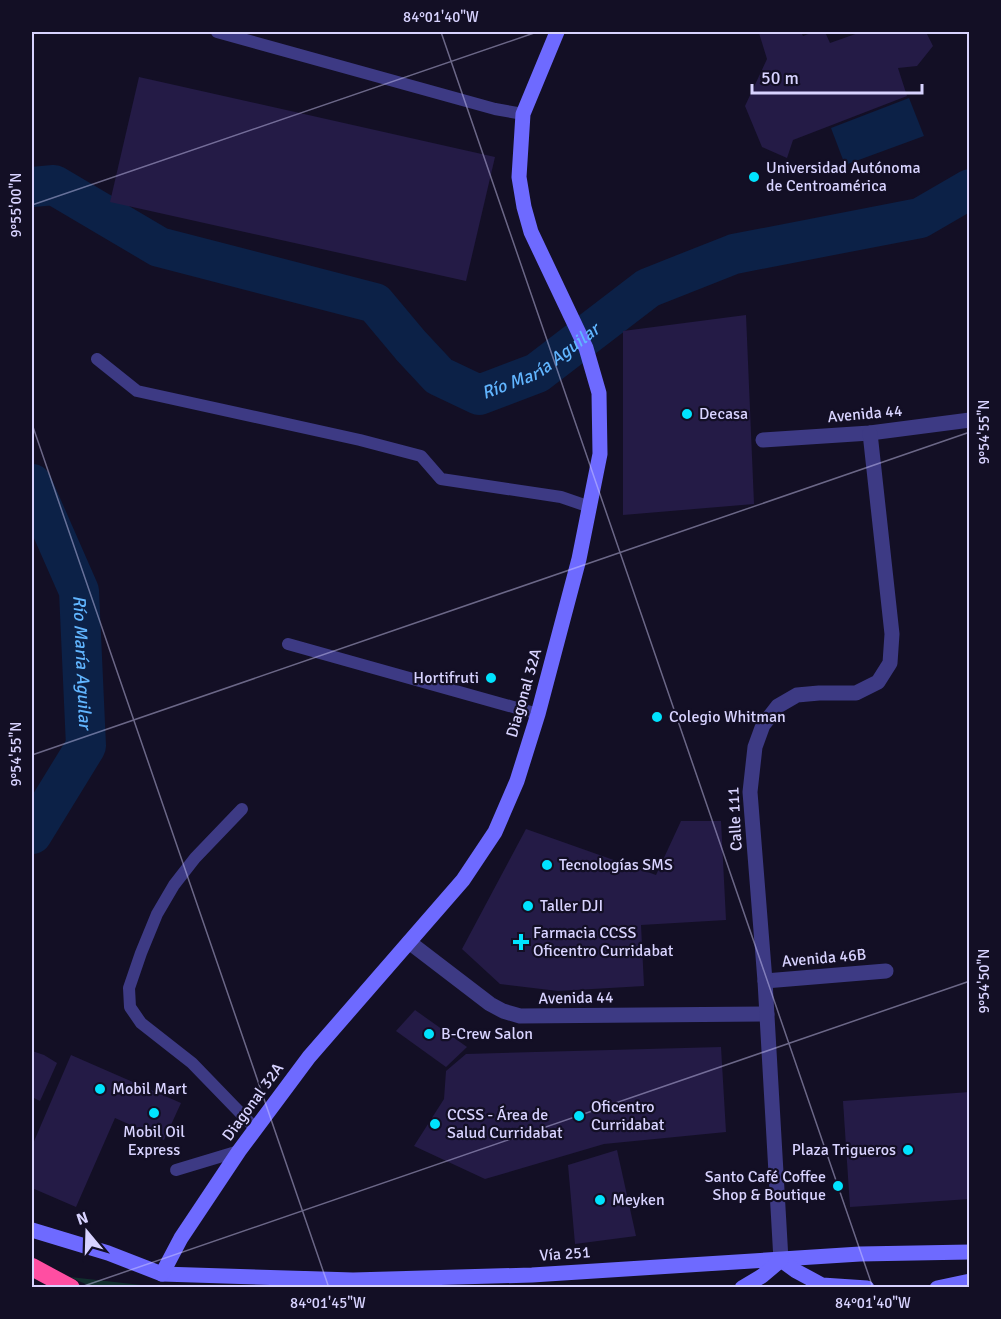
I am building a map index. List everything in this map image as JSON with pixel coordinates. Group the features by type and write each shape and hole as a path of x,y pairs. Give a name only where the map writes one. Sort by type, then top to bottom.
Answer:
{"highway":[{"path":"32,1267 71,1287"}],"street":[{"name":"Diagonal 32A","path":"162,1274 181,1238 239,1151 309,1056 463,880 495,832 517,782 538,714 579,560 600,454 599,393 586,348 531,232 519,177 523,114 557,32"},
{"name":"Avenida 44","path":"763,440 870,433 969,420"},
{"name":"Calle 111","path":"781,1260 765,981 750,792 754,747 763,725 778,706 797,695 856,693 878,682 890,663 892,634 870,433"},
{"name":"Avenida 44","path":"409,942 490,1004 520,1016 767,1014"},
{"name":"Avenida 46B","path":"765,981 886,971"},
{"name":"Vía 251","path":"32,1230 108,1253 162,1274 353,1280 532,1275 860,1254 969,1252"},
{"path":"742,1287 762,1276 781,1260 822,1285 867,1287"},
{"path":"937,1287 969,1281"}],"lane":[{"path":"217,32 495,109 523,114"},
{"path":"97,359 137,391 360,440 421,456 441,479 561,497 590,507"},
{"path":"288,644 538,714"},
{"path":"242,808 195,858 174,885 157,914 129,988 129,1007 141,1023 192,1063 256,1129"},
{"path":"176,1170 239,1151"}],"green space":[{"path":"70,1277 159,1287 92,1287"}],"water":[{"path":"909,98 924,136 845,165 831,128"}],"building":[{"path":"801,32 803,36 814,32 825,32 830,43 861,32 926,32 933,46 917,66 898,68 907,96 793,140 787,158 762,147 745,106 767,59 759,33"},
{"path":"139,77 495,157 466,281 110,202"},
{"name":"Decasa","path":"746,315 754,504 623,515 623,331"},
{"path":"681,821 721,821 726,920 641,925 644,986 558,991 500,984 462,949 526,829 656,875"},
{"path":"415,1010 467,1047 446,1067 396,1031"},
{"name":"Oficentro Curridabat","path":"721,1047 726,1132 604,1144 485,1179 414,1146 444,1099 446,1071 466,1054"},
{"path":"32,1051 57,1063 40,1101 32,1097"},
{"path":"71,1055 181,1103 164,1140 115,1118 76,1207 32,1188 32,1146"},
{"name":"Plaza Trigueros","path":"970,1092 970,1199 850,1207 843,1101"},
{"name":"Meyken","path":"617,1150 636,1236 575,1244 568,1165"}],"waterway":[{"name":"Río María Aguilar","path":"32,187 54,185 159,247 375,303 439,376 479,395 537,373 648,288 734,254 920,218 970,189"},
{"name":"Río María Aguilar","path":"32,484 79,591 86,746 32,834"}],"place":[{"name":"Universidad Autónoma de Centroamérica","path":"754,177"},
{"name":"Decasa","path":"687,414"},
{"name":"Hortifruti","path":"491,678"},
{"name":"Colegio Whitman","path":"657,717"},
{"name":"Tecnologías SMS","path":"547,865"},
{"name":"Taller DJI","path":"528,906"},
{"name":"Farmacia CCSS Oficentro Curridabat","path":"521,942"},
{"name":"B-Crew Salon","path":"429,1034"},
{"name":"Mobil Mart","path":"100,1089"},
{"name":"Mobil Oil Express","path":"154,1113"},
{"name":"Oficentro Curridabat","path":"579,1116"},
{"name":"CCSS - Área de Salud Curridabat","path":"435,1124"},
{"name":"Plaza Trigueros","path":"908,1150"},
{"name":"Santo Café Coffee Shop & Boutique","path":"838,1186"},
{"name":"Meyken","path":"600,1200"}]}
